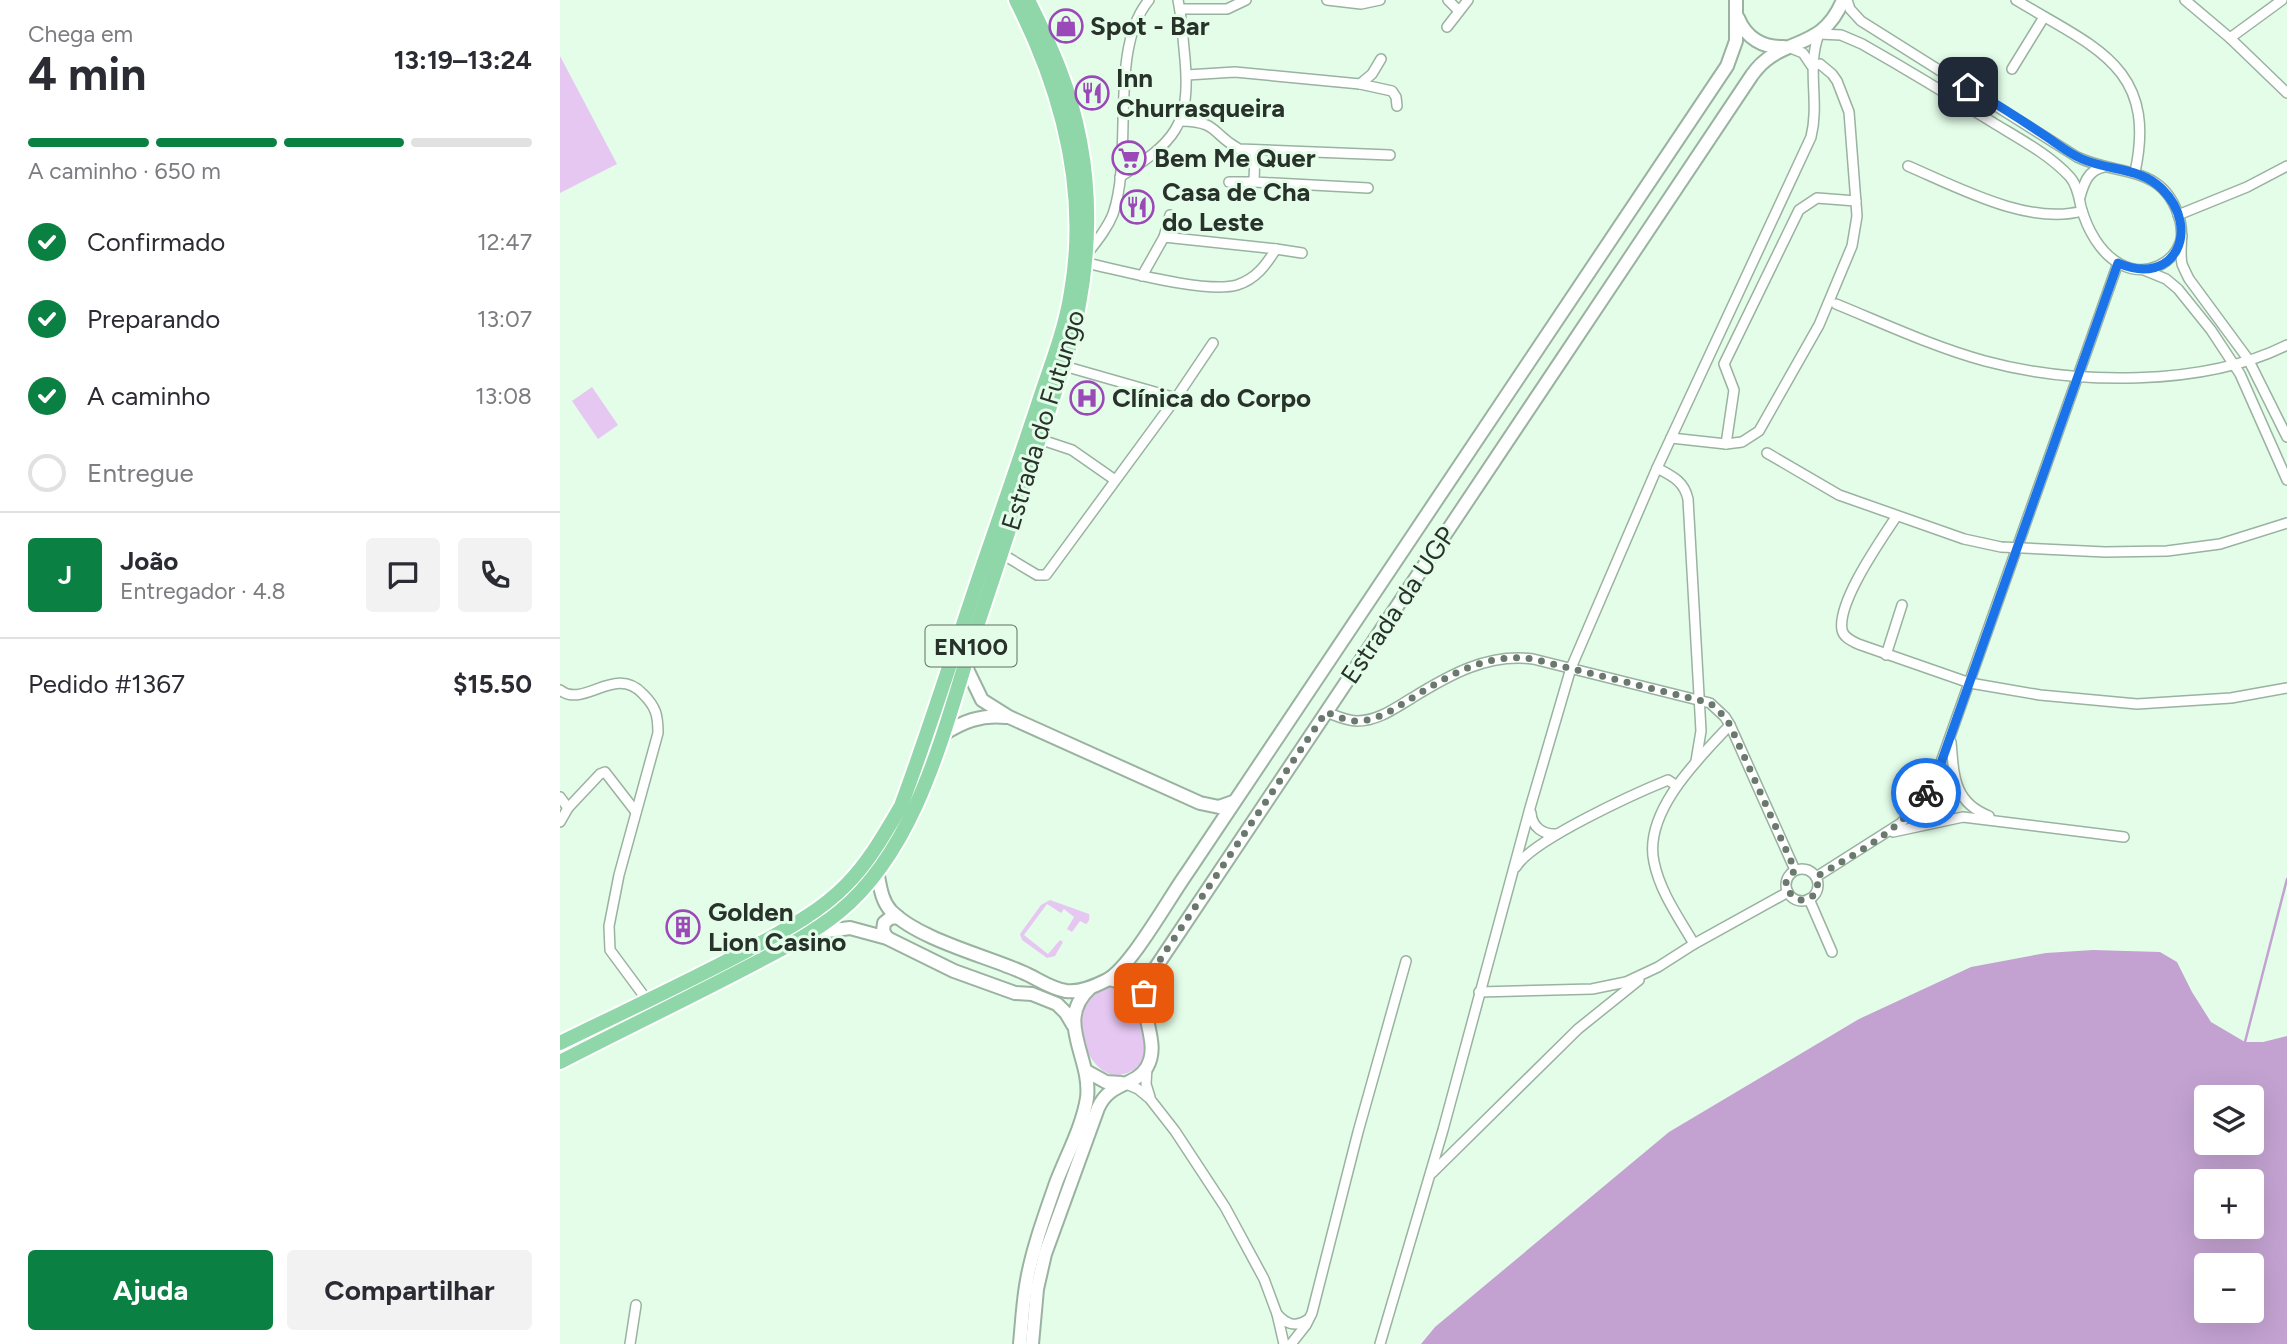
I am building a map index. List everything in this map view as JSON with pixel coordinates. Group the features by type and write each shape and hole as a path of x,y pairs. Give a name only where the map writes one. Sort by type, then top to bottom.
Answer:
{"main road":[{"name":"Estrada do Futungo","path":"560,1043 782,932 829,901 846,885 883,838 901,806 1053,359 1073,280 1076,209 1069,144 1059,101 1041,52 1016,0"},
{"name":"Estrada do Futungo","path":"560,1062 793,943 840,911 877,871 913,811 942,736 1064,366 1074,332 1086,258 1086,190 1076,123 1060,69 1028,0"},
{"path":"1819,34 1831,23 1845,0"},
{"path":"1736,5 1739,22 1750,36 1773,47 1788,47"},
{"path":"1074,1027 1075,1006 1081,996 1090,988 1109,979 1125,965 1727,66 1735,41 1736,5"},
{"name":"Estrada da UGP","path":"1147,1067 1152,1045 1143,1007 1147,982 1163,955 1747,82 1767,57 1819,34"},
{"path":"965,665 982,699 1009,717 1200,803 1219,807 1234,801"},
{"path":"942,736 954,727 980,717 1009,717"},
{"path":"1200,803 1214,816 1216,825 1213,834"},
{"path":"877,871 884,900 898,917 928,934 1026,973 1042,983 1064,990 1090,988"},
{"path":"887,938 883,931 884,923 890,918 898,917"},
{"path":"793,943 840,928 862,930 887,938 954,971 1014,993 1032,994 1057,1004 1074,1027 1087,1071 1086,1105 1057,1180 1032,1259 1020,1344"},
{"path":"1109,979 1132,988 1143,1007"},
{"path":"1031,1344 1040,1272 1056,1218 1101,1100 1114,1087 1140,1075 1147,1067"},
{"path":"1087,1071 1106,1082 1124,1083"}],"street":[{"path":"1149,0 1133,28 1128,55 1119,177 1113,214 1086,258 1142,276 1220,287 1237,285 1256,275 1276,249"},
{"path":"1119,177 1153,154 1181,121 1186,105 1186,75 1179,5 1227,9 1246,0"},
{"path":"1327,0 1361,4 1380,0"},
{"path":"1448,0 1459,12"},
{"path":"1447,27 1468,0"},
{"path":"1845,0 1861,20 1880,33 2077,157 2106,167 2135,172 2163,190 2178,215 2182,236 2182,264 2189,279 2248,359 2287,437"},
{"path":"2016,0 2104,54 2128,82 2137,103 2141,127 2135,172"},
{"path":"2185,0 2230,38 2287,93"},
{"path":"2230,38 2282,0"},
{"path":"2012,69 2044,17"},
{"path":"1380,1344 1530,808 1572,668 1657,468 1811,137 1815,108 1812,52 1819,34 1841,35 1862,44 2045,156 2073,180 2093,236 2118,263 2142,269 2160,266 2177,251 2182,236"},
{"path":"1788,47 1803,53 1812,66"},
{"path":"1360,84 1372,74 1381,59"},
{"path":"1671,438 1726,444 1742,442 1759,431 1818,325 1855,238 1856,201 1849,112 1832,74 1820,64 1812,66"},
{"path":"1186,75 1234,72 1360,84 1392,91 1397,106"},
{"path":"1181,121 1209,124 1227,142 1239,149 1390,155"},
{"path":"1254,182 1255,150"},
{"path":"1908,166 1992,201 2064,216 2082,211"},
{"path":"2178,215 2247,187 2287,166"},
{"path":"2079,200 2089,174 2096,168 2106,167"},
{"path":"1229,182 1368,188"},
{"path":"1726,444 1734,390 1724,365 1799,210 1816,198 1856,201"},
{"path":"1142,276 1164,237 1170,215"},
{"path":"1164,237 1303,253"},
{"path":"1816,877 1888,833 1911,812 1936,776 2118,263"},
{"path":"2142,269 2165,279 2178,289 2240,374 2287,480"},
{"path":"1836,304 1967,355 2018,368 2079,376 2107,378 2187,373 2270,354 2287,345"},
{"path":"1002,554 1037,575 1046,575 1176,398 1213,343"},
{"path":"1064,366 1176,398"},
{"path":"1039,439 1072,450 1115,480"},
{"path":"1767,453 1839,495 1896,517 1964,539 2016,548 2105,552 2167,551 2220,544 2287,523"},
{"path":"1657,468 1679,481 1686,490 1688,499 1701,731 1696,761"},
{"path":"1896,517 1862,567 1843,618 1842,630 1846,638 1886,656 1970,683 2040,695 2137,704 2231,698 2287,688"},
{"path":"1886,656 1902,605"},
{"path":"1326,712 1357,721 1377,718 1453,674 1494,659 1515,656 1710,703 1730,725 1795,870"},
{"path":"560,690 570,696 578,696 598,688 626,683 637,687 654,705 658,714 658,733 619,875 608,939 610,950 647,1000"},
{"path":"1694,944 1661,884 1653,859 1653,842 1656,826 1677,786 1730,725"},
{"path":"1950,736 1955,780 1962,799 1978,812 1999,820"},
{"path":"560,822 568,808 605,772 636,812"},
{"path":"1513,873 1519,862 1529,854 1625,797 1668,780 1677,786"},
{"path":"560,797 568,808"},
{"path":"1530,808 1532,821 1539,830 1550,835 1562,833"},
{"path":"1888,833 1964,817 2124,837"},
{"path":"1795,870 1809,870 1816,877 1816,892 1809,899 1800,900 1788,892 1786,882 1795,870"},
{"path":"1429,1175 1578,1029 1623,991 1694,944 1788,892"},
{"path":"1809,899 1832,952"},
{"path":"1291,1344 1309,1319 1406,961"},
{"path":"1479,992 1592,989 1626,982 1658,967"},
{"path":"1147,1067 1146,1084 1150,1099"},
{"path":"1124,1083 1150,1099 1175,1131 1224,1208 1264,1279 1277,1314 1284,1344"},
{"path":"630,1344 636,1305"},
{"path":"1277,1314 1286,1323 1296,1325 1309,1319"}],"shaded area":[{"path":"560,56 617,164 560,193"},
{"path":"592,387 618,425 598,439 572,401"},
{"path":"1050,900 1089,914 1089,921 1086,924 1080,921 1072,932 1067,929 1074,917 1064,909 1061,913 1047,904 1024,935 1048,954 1060,940 1063,942 1055,956 1047,958 1022,940 1020,934 1041,905"},
{"path":"2093,950 2160,952 2177,962 2211,1022 2245,1042 2263,1042 2287,1036 2287,1344 1421,1344 1435,1327 1669,1132 1859,1019 1971,967 2046,953"},
{"path":"1110,987 1122,992 1132,1001 1141,1021 1146,1043 1145,1055 1140,1063 1133,1070 1119,1075 1107,1073 1097,1065 1089,1054 1080,1026 1080,1013 1085,999 1095,991"}],"waterway":[{"path":"2245,1042 2287,879"}],"way so far":[{"path":"1144,993 1147,982 1163,955 1326,712 1357,721 1377,718 1453,674 1494,659 1515,656 1533,659 1700,700 1718,709 1730,725 1795,870 1786,882 1788,892 1795,899 1804,901 1813,896 1818,887 1816,877 1888,833 1901,823 1926,793"}],"place":[{"name":"Spot - Bar","path":"1066,26"},
{"name":"Inn Churrasqueira","path":"1092,93"},
{"name":"Bem Me Quer","path":"1129,158"},
{"name":"Casa de Cha do Leste","path":"1137,207"},
{"name":"Clínica do Corpo","path":"1087,398"},
{"name":"Golden Lion Casino","path":"683,927"}],"route":[{"path":"1926,793 1941,763 2118,263 2142,269 2160,266 2173,257 2182,236 2172,202 2151,180 2135,172 2106,167 2077,157 1968,87"}]}
